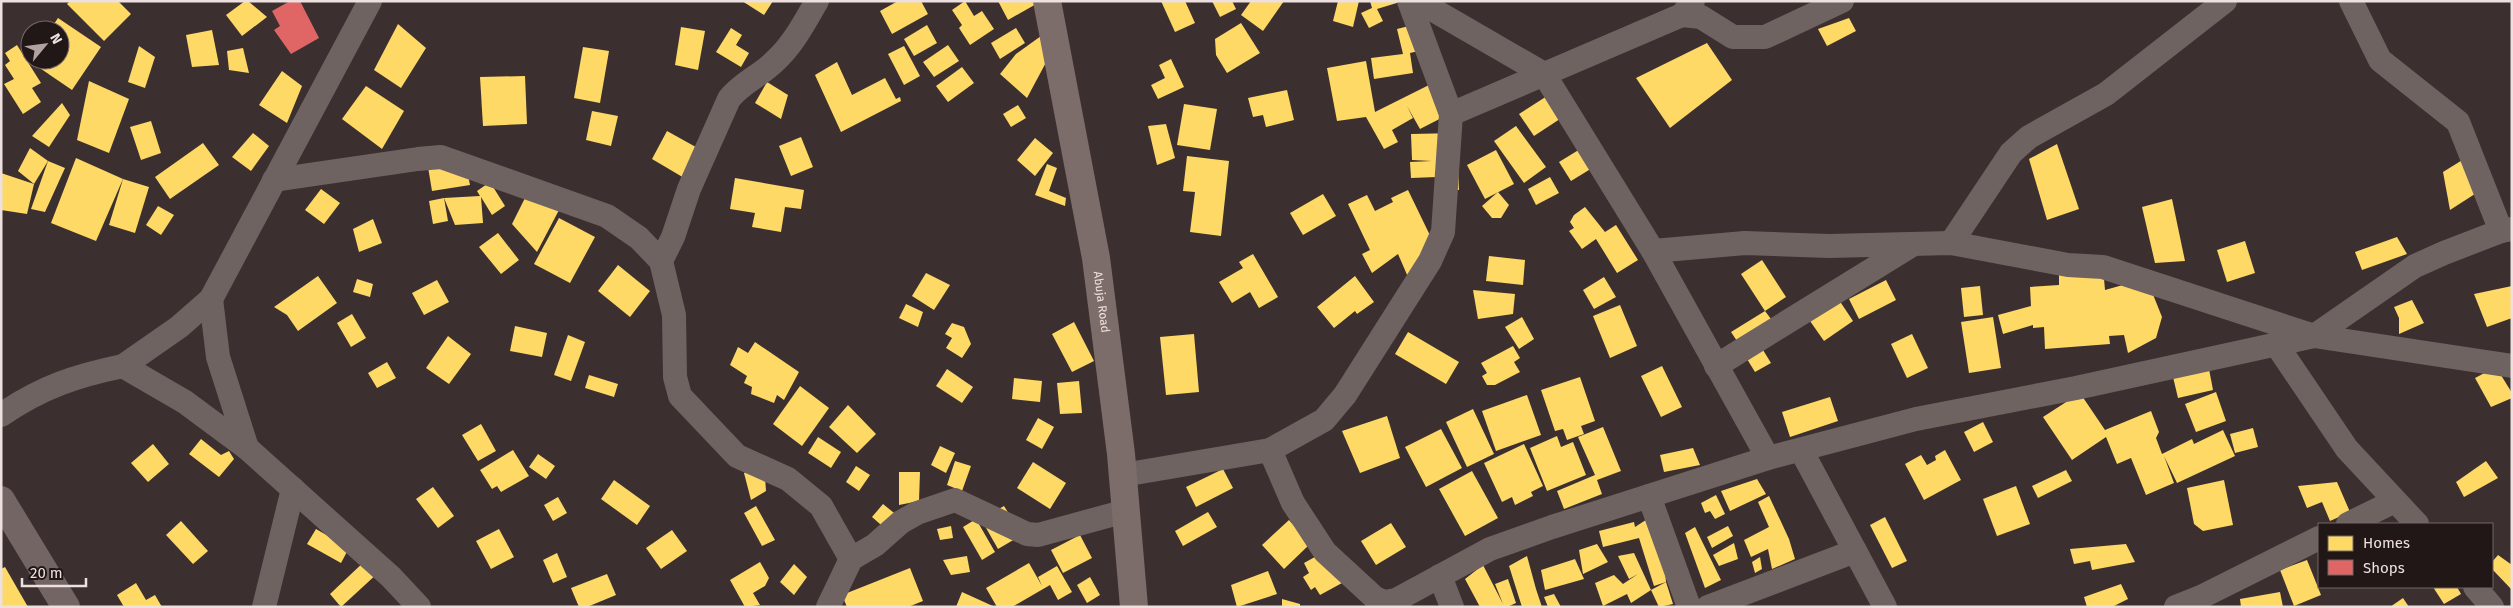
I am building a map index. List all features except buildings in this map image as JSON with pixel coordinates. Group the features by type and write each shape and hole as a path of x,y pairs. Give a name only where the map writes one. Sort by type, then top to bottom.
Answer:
{"main road":[{"name":"Abuja Road","path":"1047,1 1096,258 1123,475 1134,607"},
{"path":"1,500 66,607"}],"street":[{"path":"1,415 29,395 85,374 123,366 179,327 211,298 370,1"},
{"path":"661,261 673,236 689,189 728,99 736,90 773,64 788,48 817,1"},
{"path":"1123,475 1270,450 1324,420 1345,395 1430,261 1443,232 1451,114 1409,1"},
{"path":"1418,1 1544,74 1652,251 1768,458"},
{"path":"1451,114 1544,74 1687,8 1733,37 1765,37 1842,1"},
{"path":"1951,243 2011,153 2029,136 2106,94 2225,1"},
{"path":"1270,450 1293,503 1325,552 1374,598 1384,602 1396,600 1490,549 1768,458 1916,419 2076,388 2314,336 2415,266 2506,230 2458,122 2380,60 2351,1"},
{"path":"274,180 418,158 441,158 607,216 639,238 661,261 674,315 675,377 680,396 737,456 788,479 821,506 851,559"},
{"path":"1652,251 1744,243 1829,246 1951,243 2068,265 2103,266 2314,336 2512,366"},
{"path":"1716,366 1914,244"},
{"path":"211,298 218,357 247,448"},
{"path":"2276,344 2347,449 2415,523"},
{"path":"123,366 185,402 247,448 391,577 419,607"},
{"path":"1,397 29,395"},
{"path":"1801,450 1885,607"},
{"path":"264,607 293,489"},
{"path":"1649,496 1689,607"},
{"path":"828,607 851,559 875,545 901,522 917,513 955,500 1027,534 1038,535 1126,511"},
{"path":"2350,523 2395,501"},
{"path":"2176,607 2201,597 2318,538"},
{"path":"1708,607 1855,551"},
{"path":"1440,576 1452,607"},
{"path":"2476,588 2492,607"}]}
